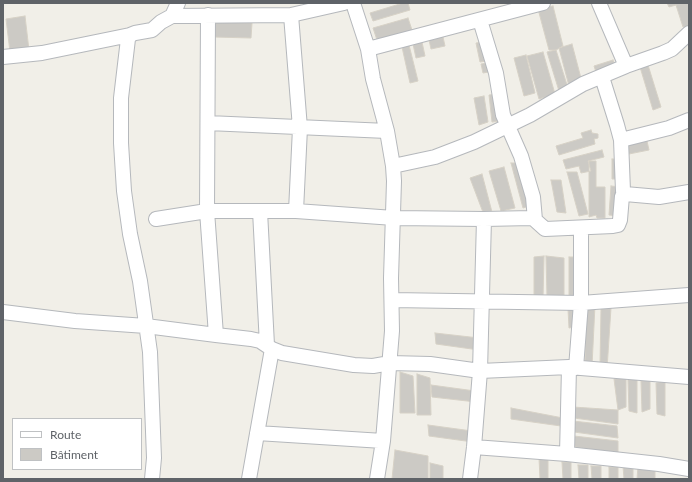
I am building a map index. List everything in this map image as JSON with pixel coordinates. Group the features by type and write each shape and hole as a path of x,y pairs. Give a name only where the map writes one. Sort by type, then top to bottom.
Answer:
{"street":[{"path":"172,16 178,3"},
{"path":"3,57 42,53 152,30 161,22 172,16 291,15 344,3"},
{"path":"353,3 368,49 373,79 387,132 393,166 394,218 392,253 392,331 383,441 377,479"},
{"path":"368,49 543,3"},
{"path":"599,3 626,66"},
{"path":"208,15 207,211 216,336"},
{"path":"291,15 300,128 296,212"},
{"path":"480,20 496,73 503,115 521,156 533,197 535,220"},
{"path":"393,166 435,158 452,152 508,127 583,84 626,66 663,53 672,48 689,34"},
{"path":"130,35 128,39 122,98 121,143 124,191 130,234 140,281 150,352 154,458 152,479"},
{"path":"156,219 207,211 260,211 394,218 528,218 535,220 545,230 613,226 618,224 620,220 622,196 625,194 621,140 618,125 602,77"},
{"path":"621,140 669,128 689,120"},
{"path":"208,123 387,132"},
{"path":"625,194 659,197 689,192"},
{"path":"249,479 269,347 260,211"},
{"path":"470,479 480,371 484,219"},
{"path":"567,454 572,367 581,303 581,228"},
{"path":"392,300 581,303 689,295"},
{"path":"3,312 75,321 146,326 216,336 251,339 260,341 282,353 354,365 373,366 390,362 430,364 480,371 572,367 689,377"},
{"path":"257,433 383,441"},
{"path":"474,448 567,454 689,469"}],"building":[{"path":"403,3 408,3 410,10 373,21 370,13"},
{"path":"667,3 689,3 689,25 683,27 676,5 669,7"},
{"path":"553,6 563,46 556,50 549,50 538,9"},
{"path":"25,16 29,50 10,52 6,19"},
{"path":"408,18 413,33 378,43 373,28"},
{"path":"214,22 252,23 251,38 214,37"},
{"path":"443,37 445,46 431,49 429,40"},
{"path":"422,42 425,56 416,58 413,44"},
{"path":"484,42 487,61 480,62 476,43"},
{"path":"572,44 582,82 569,86 559,48"},
{"path":"409,45 418,81 410,83 402,47"},
{"path":"556,50 568,88 559,91 547,52"},
{"path":"543,52 555,94 539,99 527,56"},
{"path":"526,55 535,93 524,96 514,58"},
{"path":"613,60 616,69 597,75 594,66"},
{"path":"493,62 494,71 483,73 481,64"},
{"path":"648,65 661,107 653,110 640,67"},
{"path":"498,94 502,121 492,122 489,95"},
{"path":"484,96 488,122 479,125 474,98"},
{"path":"591,130 592,133 598,134 598,138 594,139 595,144 559,155 556,146 583,138 581,133"},
{"path":"647,141 649,150 629,154 627,145"},
{"path":"602,150 604,157 588,161 591,171 581,173 579,166 566,169 563,160"},
{"path":"612,159 620,159 621,179 612,179"},
{"path":"589,161 596,161 596,187 605,187 605,218 597,218 596,215 589,217"},
{"path":"511,163 520,163 532,205 523,208"},
{"path":"504,167 515,208 501,211 489,171"},
{"path":"567,172 577,172 588,214 579,216"},
{"path":"482,174 492,212 484,215 470,178"},
{"path":"551,180 561,180 566,213 557,212"},
{"path":"611,186 621,187 619,216 609,215"},
{"path":"544,256 543,299 534,297 534,257"},
{"path":"546,256 564,258 564,301 547,297"},
{"path":"569,257 579,257 578,299 569,298"},
{"path":"595,305 592,366 585,362 586,306"},
{"path":"578,308 575,327 569,328 568,309"},
{"path":"611,308 607,369 600,365 601,309"},
{"path":"435,333 479,338 479,350 436,344"},
{"path":"400,372 413,376 415,413 400,413"},
{"path":"417,374 430,378 431,415 417,415"},
{"path":"626,378 626,407 618,410 614,379"},
{"path":"637,379 637,413 629,411 628,380"},
{"path":"650,380 650,409 642,412 641,381"},
{"path":"665,382 665,416 657,414 656,383"},
{"path":"431,385 475,391 476,402 432,397"},
{"path":"573,407 618,410 618,424 574,418"},
{"path":"511,408 563,418 561,426 511,419"},
{"path":"573,421 617,426 618,438 574,432"},
{"path":"428,425 472,431 473,442 429,436"},
{"path":"574,436 618,441 618,453 575,447"},
{"path":"395,450 428,456 428,479 392,479"},
{"path":"548,457 548,479 540,479 539,458"},
{"path":"562,462 571,462 571,479 563,479"},
{"path":"430,463 443,466 443,479 430,479"},
{"path":"578,465 588,465 588,479 579,479"},
{"path":"633,465 633,479 624,479 623,466"},
{"path":"591,466 601,466 601,479 592,479"},
{"path":"638,466 655,470 655,479 637,479"},
{"path":"609,467 618,467 618,479 609,479"}]}
